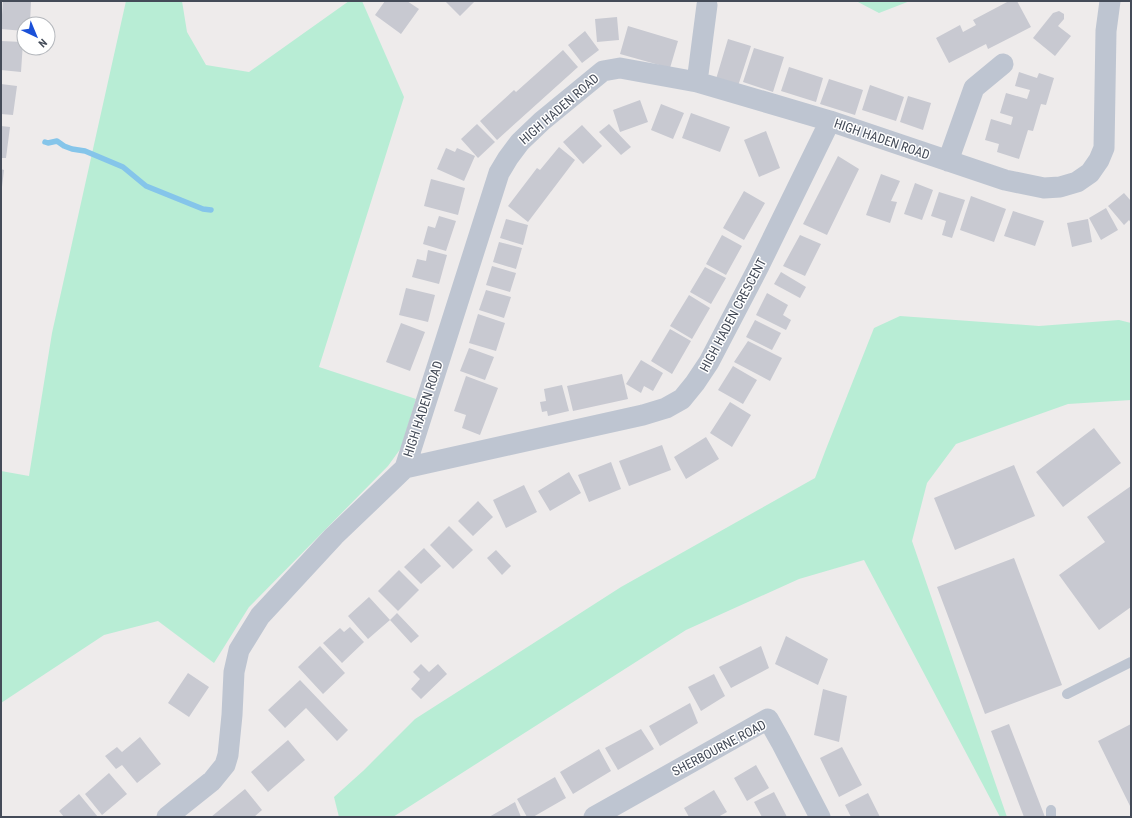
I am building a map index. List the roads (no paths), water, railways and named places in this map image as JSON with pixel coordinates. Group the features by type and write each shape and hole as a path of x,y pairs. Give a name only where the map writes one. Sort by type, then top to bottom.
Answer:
{"street":[{"name":"HIGH HADEN ROAD","path":"167,817 212,781 224,765 228,755 234,672 239,650 260,616 334,536 405,468 499,173 520,142 542,121 603,71 620,68 697,82 830,121 1005,180 1044,188 1060,187 1077,182 1090,173 1099,160 1104,148 1106,31 1110,1"},
{"path":"697,82 705,3"},
{"path":"948,161 974,88 1003,64"},
{"name":"HIGH HADEN CRESCENT","path":"405,468 643,415 666,408 682,399 695,384 709,362 758,268 830,121"},
{"name":"SHERBOURNE ROAD","path":"594,817 768,719 820,817"}],"lane":[{"path":"1068,694 1131,662"}],"waterway":[{"path":"45,142 48,143 57,141 72,149 85,151 123,167 146,186 203,209 211,210"}]}
